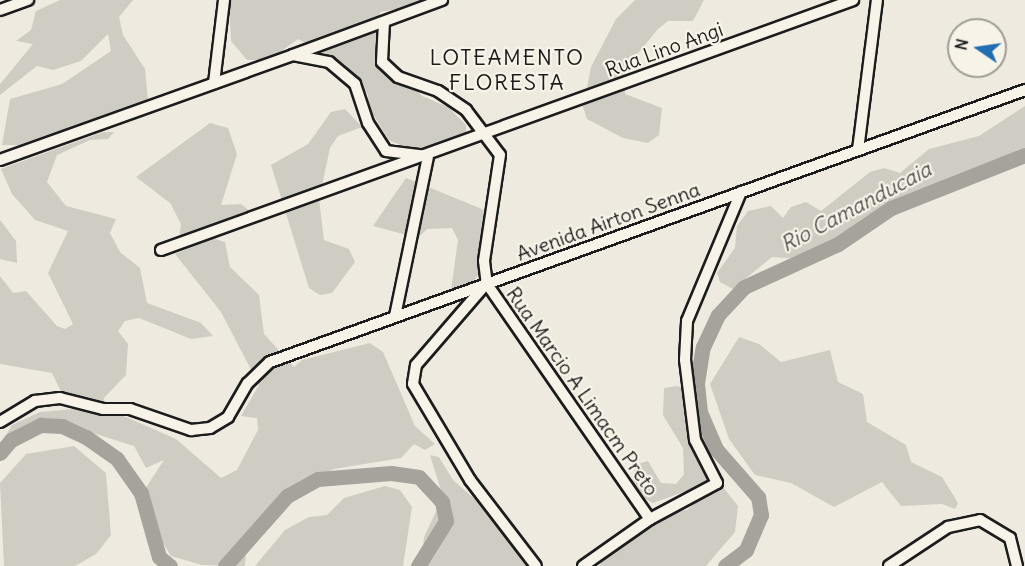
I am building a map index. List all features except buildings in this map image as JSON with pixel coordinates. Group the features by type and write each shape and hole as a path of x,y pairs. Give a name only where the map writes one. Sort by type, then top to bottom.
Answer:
{"street":[{"path":"214,83 224,0"},
{"path":"0,160 442,0"},
{"name":"Rua Lino Angi","path":"161,250 428,157 486,129 853,0"},
{"path":"858,150 877,0"},
{"path":"0,10 20,1"},
{"path":"384,22 382,62 398,76 438,91 486,129 500,154 484,261 487,284 412,376 415,390 470,480 537,566"},
{"path":"293,55 329,62 355,84 386,151 428,157 395,316"},
{"name":"Avenida Airton Senna","path":"0,422 35,401 60,398 103,409 130,409 191,430 210,429 228,417 248,382 270,362 1025,90"},
{"path":"583,566 650,519 717,483 695,440 685,360 687,321 741,192"},
{"name":"Rua Marcio A Limacm Preto","path":"487,284 650,519"},
{"path":"889,566 948,527 980,520 1010,538 1017,566"}],"shaded area":[{"path":"60,0 133,0 119,17 123,35 145,69 148,101 143,108 29,145 2,145 10,99 62,84 111,51 108,34 81,61 53,70 37,66 0,95 0,84 33,44 16,41 31,30 36,11"},
{"path":"229,0 448,0 380,12 379,52 422,96 448,107 466,125 466,139 455,146 414,151 389,140 369,108 368,95 344,64 298,39 269,60 247,60 231,41"},
{"path":"635,0 704,0 693,21 668,21 658,29 626,68 625,94 662,108 659,135 648,143 623,138 587,119 583,107 591,67 616,19"},
{"path":"1025,106 1025,154 922,194 854,239 801,259 772,257 733,289 720,282 717,273 735,248 737,226 748,211 771,206 783,218 791,207 806,202 821,211 870,172 884,168 900,173 929,149 979,136"},
{"path":"345,109 362,127 338,136 330,148 319,199 324,240 349,249 355,262 332,293 320,295 309,288 271,165 308,144 331,112"},
{"path":"210,123 228,128 237,154 221,205 241,204 252,213 179,239 181,224 170,203 136,177"},
{"path":"103,132 114,132 108,139 90,140 57,155 47,182 66,206 116,219 110,233 120,252 140,268 147,303 201,323 213,336 191,339 139,318 125,321 118,331 128,344 126,375 104,398 103,407 176,439 221,478 237,470 258,430 257,418 241,416 259,385 221,312 175,254 212,238 225,242 230,267 259,295 264,334 294,367 302,360 370,343 383,352 415,426 435,444 425,450 414,444 401,458 334,469 294,488 247,535 245,566 202,565 171,556 149,520 143,492 164,460 146,468 134,446 64,424 6,435 12,425 40,412 85,408 65,400 52,373 0,364 0,276 13,293 26,291 57,326 65,329 73,324 48,273 68,231 35,220 12,194 1,169"},
{"path":"406,178 482,209 488,220 480,272 465,294 451,290 458,240 452,228 427,229 418,238 373,226"},
{"path":"0,220 16,241 17,263 0,259"},
{"path":"739,337 759,344 781,362 830,350 838,382 863,394 867,422 906,445 911,462 942,477 958,503 955,509 942,504 901,506 882,482 834,507 791,483 755,475 729,439 710,384"},
{"path":"677,386 689,389 697,399 714,476 738,506 735,532 706,566 599,566 610,550 661,513 687,510 697,501 700,486 653,503 631,491 635,465 648,461 661,483 676,484 684,474 683,448 663,415 664,388"},
{"path":"74,446 106,473 111,535 96,554 75,566 4,566 0,483 26,454"},
{"path":"430,455 439,457 453,480 486,509 527,566 421,566 424,537 443,497"},
{"path":"385,486 400,490 412,507 403,566 255,566 285,530 309,517 327,515 344,498"}],"waterway":[{"name":"Rio Camanducaia","path":"725,566 746,550 761,515 758,497 716,449 700,412 697,383 703,347 718,315 744,287 838,244 891,208 1025,155"},
{"name":"Rio Camanducaia","path":"0,453 11,440 41,425 62,426 86,437 117,459 141,493 159,557 170,566"},
{"name":"Rio Camanducaia","path":"225,566 287,496 318,479 391,473 419,477 442,502 446,521 418,566"}],"district":[{"name":"LOTEAMENTO FLORESTA","path":"507,70"}]}
